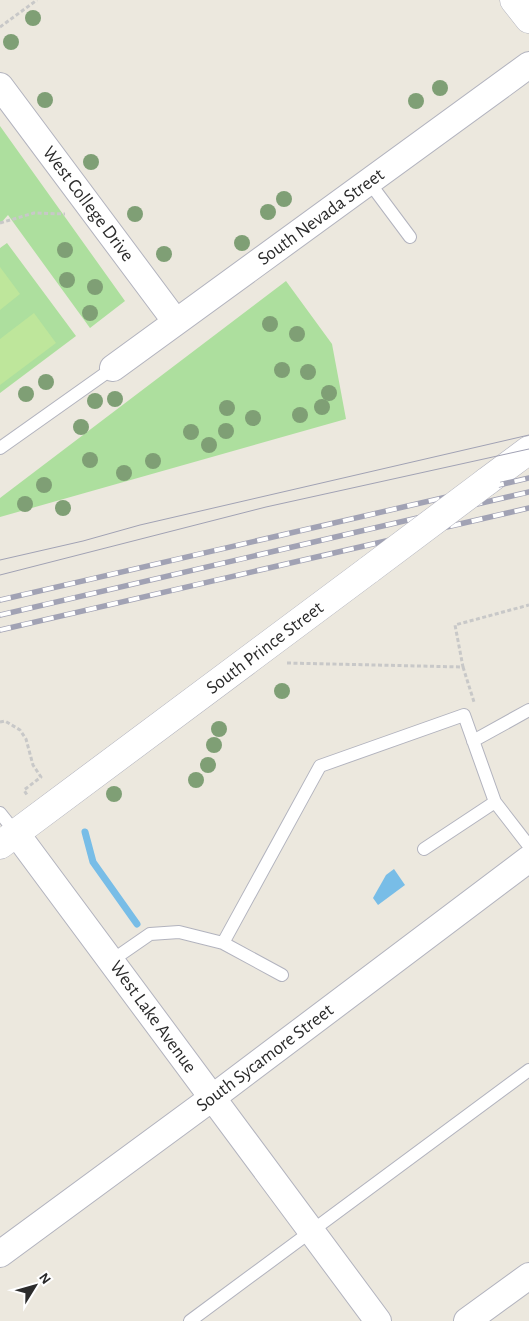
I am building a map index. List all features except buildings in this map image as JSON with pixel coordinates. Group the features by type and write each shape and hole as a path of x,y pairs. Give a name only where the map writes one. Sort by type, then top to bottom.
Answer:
{"street":[{"path":"514,0 529,19"},
{"name":"South Nevada Street","path":"113,368 529,66"},
{"name":"West College Drive","path":"0,86 176,322"},
{"name":"South Prince Street","path":"5,831 370,568 529,450"},
{"name":"West Lake Avenue","path":"5,831 111,960 378,1321"},
{"name":"South Sycamore Street","path":"0,1254 212,1098 529,859"},
{"path":"467,1321 529,1276"}],"lane":[{"path":"369,182 410,237"},
{"path":"0,448 113,368"},
{"path":"473,741 529,710"},
{"path":"223,943 320,766 464,715 495,802 529,846"},
{"path":"424,849 495,802"},
{"path":"111,960 150,934 179,932 223,943 282,975"},
{"path":"190,1321 529,1070"}],"path":[{"path":"0,27 37,0"},
{"path":"0,223 34,213 70,214"},
{"path":"300,663 462,667 455,626 529,605"},
{"path":"0,722 5,721 20,730 26,739 33,765 41,777 24,790 27,796"}],"green space":[{"path":"0,126 125,301 90,328 8,215 0,224"},
{"path":"7,243 76,336 0,393 0,248"},
{"path":"0,267 20,294 0,310"},
{"path":"286,281 332,344 346,419 0,517 0,498"},
{"path":"34,313 56,343 0,385 0,339"}],"water":[{"path":"394,869 405,885 378,905 373,898 386,875"}],"waterway":[{"path":"85,832 93,862 137,924"}],"tram line":[{"path":"0,560 83,541 140,525 529,435"},
{"path":"0,575 266,507 529,449"}],"railway":[{"path":"0,600 529,478"},
{"path":"0,615 529,492"},
{"path":"0,630 529,508"}]}
